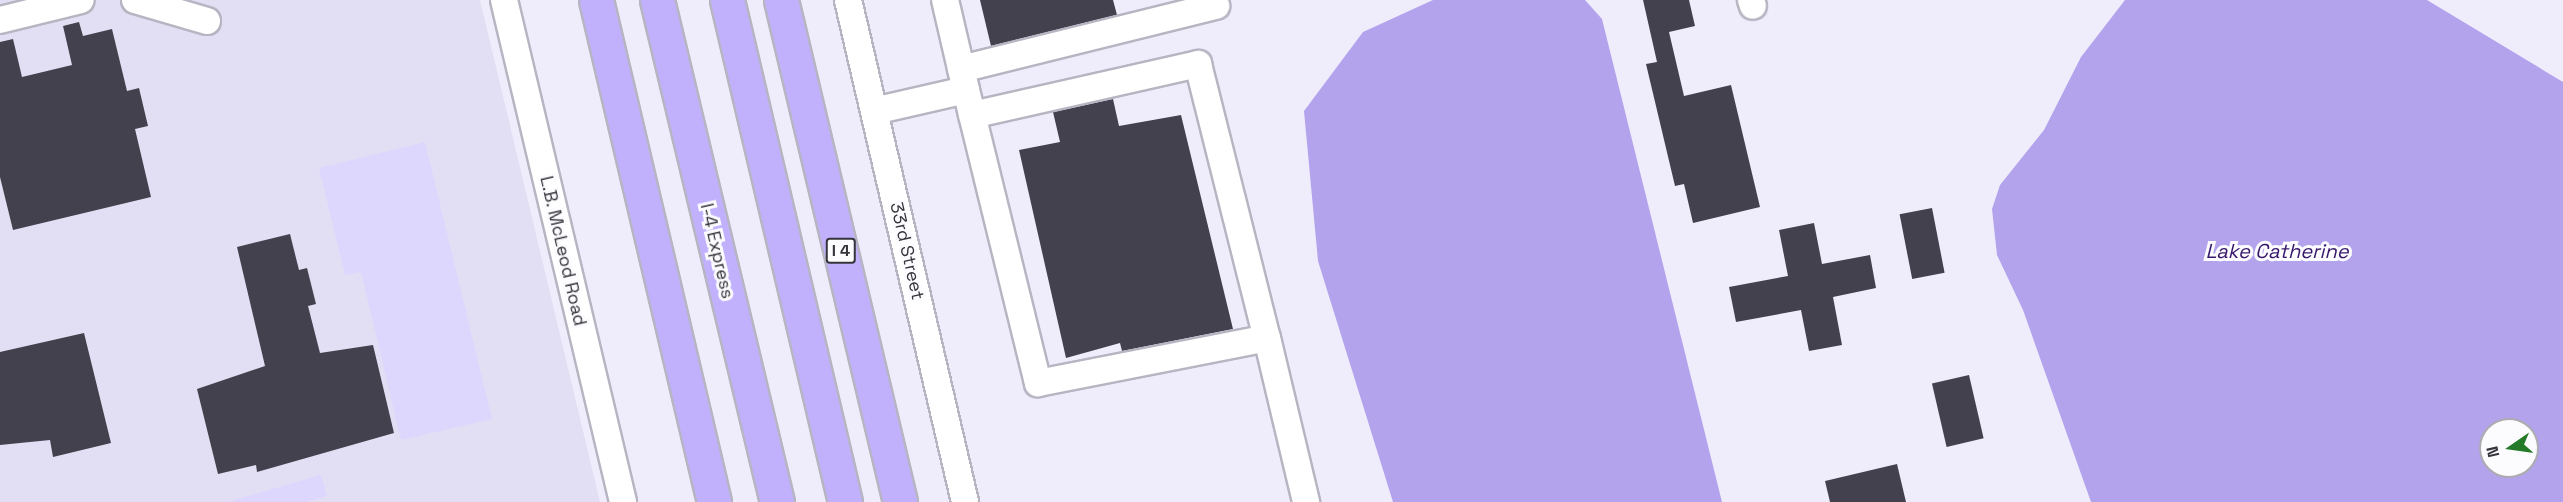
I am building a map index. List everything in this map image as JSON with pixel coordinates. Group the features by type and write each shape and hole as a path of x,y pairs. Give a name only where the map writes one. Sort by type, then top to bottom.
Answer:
{"highway":[{"path":"596,0 714,502"},
{"name":"I-4 Express","path":"657,0 777,502"},
{"path":"727,0 845,502"},
{"name":"I 4","path":"781,0 900,502"}],"street":[{"path":"0,20 81,0"},
{"path":"135,0 207,21"},
{"name":"L.B. McLeod Road","path":"504,0 622,502"},
{"name":"33rd Street","path":"848,0 965,502"},
{"path":"945,0 1038,383 1268,338"},
{"path":"874,111 964,80 1216,6"},
{"path":"972,115 1198,64 1268,338 1306,502"}],"shaded area":[{"path":"0,0 480,0 600,502 0,502"},
{"path":"425,142 492,419 401,440 361,272 345,275 319,168"},
{"path":"321,475 327,496 306,502 227,502"}],"water":[{"path":"1433,0 1585,0 1602,19 1722,502 1393,502 1318,261 1304,111 1363,32"},
{"name":"Lake Catherine","path":"2125,0 2427,0 2563,82 2563,502 2091,502 2023,310 1997,255 1992,209 2000,185 2044,130 2081,57"}],"building":[{"path":"980,0 1113,0 1117,15 991,46"},
{"path":"1643,0 1689,0 1695,26 1669,32 1684,96 1731,85 1760,207 1693,223 1684,184 1675,186 1646,64 1657,62"},
{"path":"79,22 83,36 112,29 127,91 139,88 148,126 135,129 151,197 13,230 0,177 0,42 13,39 22,77 72,65 63,26"},
{"path":"1113,99 1119,126 1181,115 1233,329 1122,351 1120,343 1066,358 1019,150 1060,142 1053,112"},
{"path":"1932,208 1945,273 1912,279 1900,214"},
{"path":"1814,223 1822,264 1870,255 1876,288 1833,297 1842,345 1809,351 1801,310 1736,322 1729,287 1788,276 1779,230"},
{"path":"290,234 299,270 307,268 316,304 308,306 320,353 373,345 394,433 257,472 256,465 218,474 197,389 265,366 237,247"},
{"path":"84,333 111,443 53,457 50,440 0,445 0,352"},
{"path":"1969,375 1984,438 1947,447 1932,384"},
{"path":"1897,464 1906,502 1830,502 1825,481"}]}
